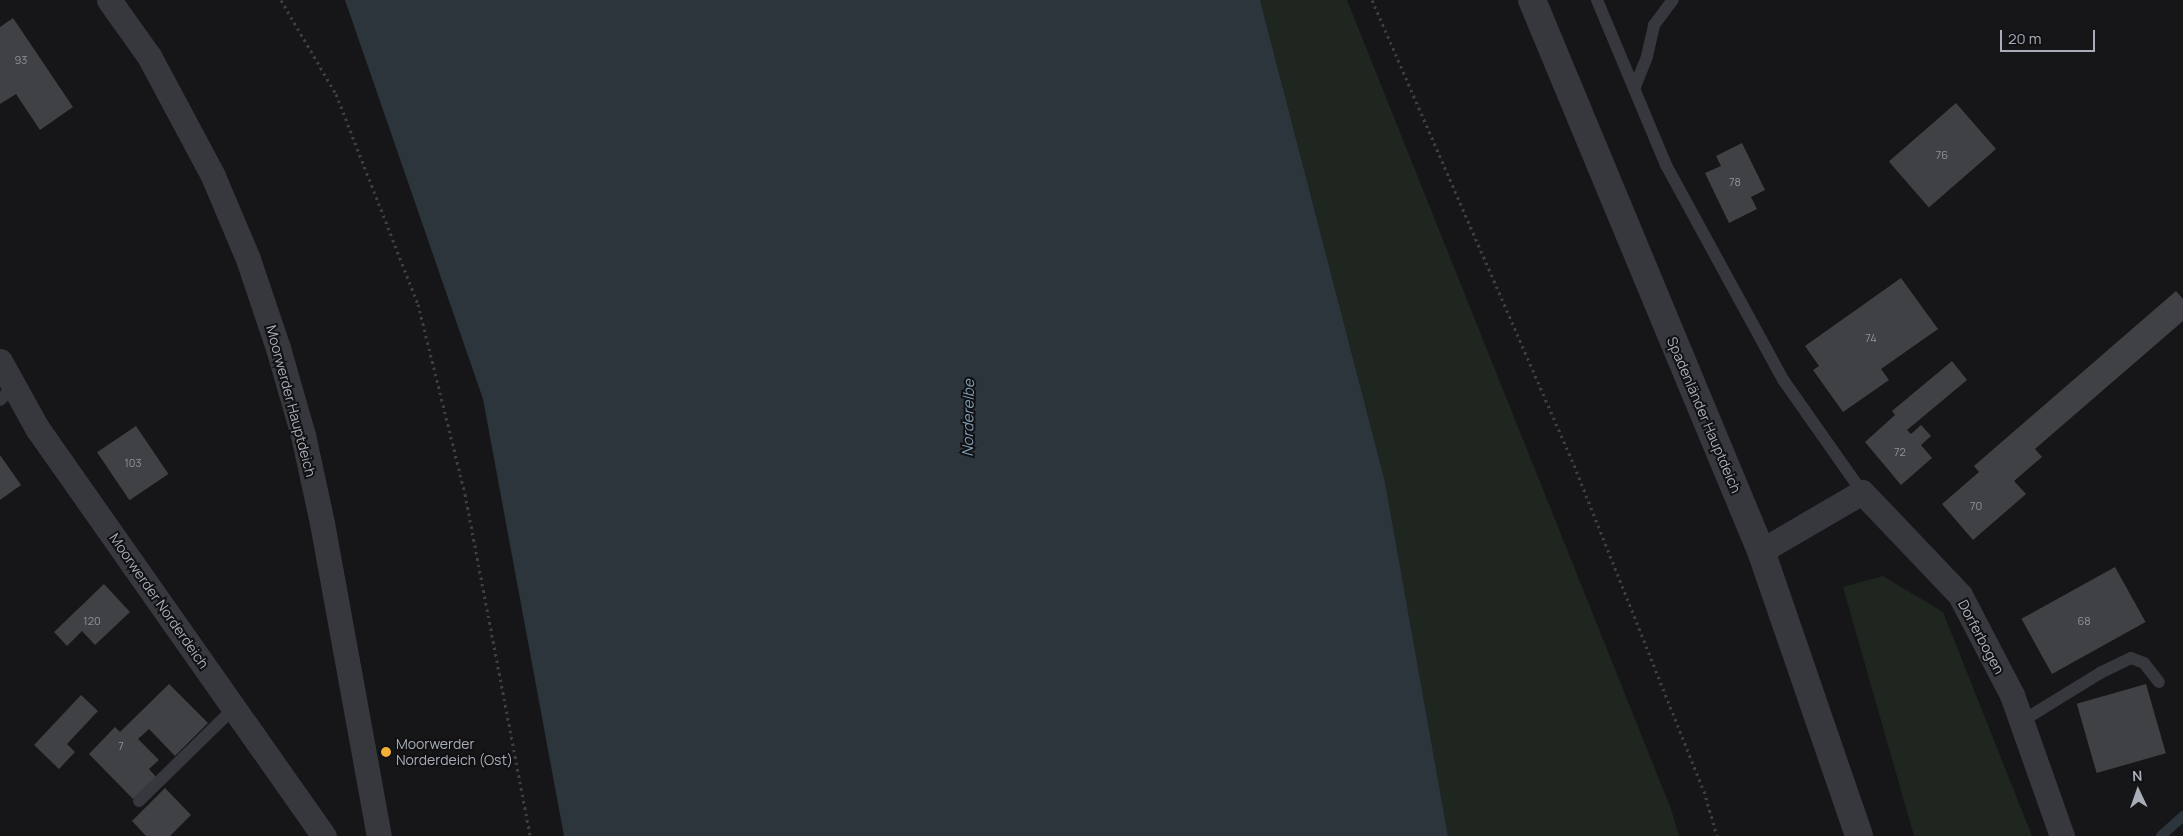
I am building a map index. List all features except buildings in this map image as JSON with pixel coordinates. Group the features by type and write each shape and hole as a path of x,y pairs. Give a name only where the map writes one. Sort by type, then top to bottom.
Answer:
{"street":[{"name":"Moorwerder Hauptdeich","path":"109,0 149,56 213,176 248,259 278,348 303,435 322,523 379,836"},
{"name":"Spadenländer Hauptdeich","path":"1532,0 1761,551 1859,836"},
{"name":"Moorwerder Norderdeich","path":"0,361 7,393 36,428 324,836"},
{"path":"1761,551 1862,492"},
{"name":"Dorferbogen","path":"1862,492 1960,595 2012,695 2062,836"}],"lane":[{"path":"1597,0 1666,165 1784,381 1862,492"},
{"path":"1634,89 1648,56 1654,25 1673,0"},
{"path":"2022,722 2100,673 2131,658 2144,664 2159,682"},
{"path":"138,801 234,708"}],"path":[{"path":"282,0 336,94 418,304 465,494 530,836"},
{"path":"1372,0 1574,465 1704,791 1717,836"}],"shaded area":[{"path":"1260,0 1347,0 1671,809 1679,836 1448,836 1385,482"},
{"path":"1883,576 1943,612 2032,836 1914,836 1843,587"}],"water":[{"name":"Norderelbe","path":"345,0 1260,0 1385,482 1448,836 564,836 483,399"}],"waterway":[{"path":"2161,836 2183,816"}],"place":[{"name":"Moorwerder Norderdeich (Ost)","path":"386,752"}]}
